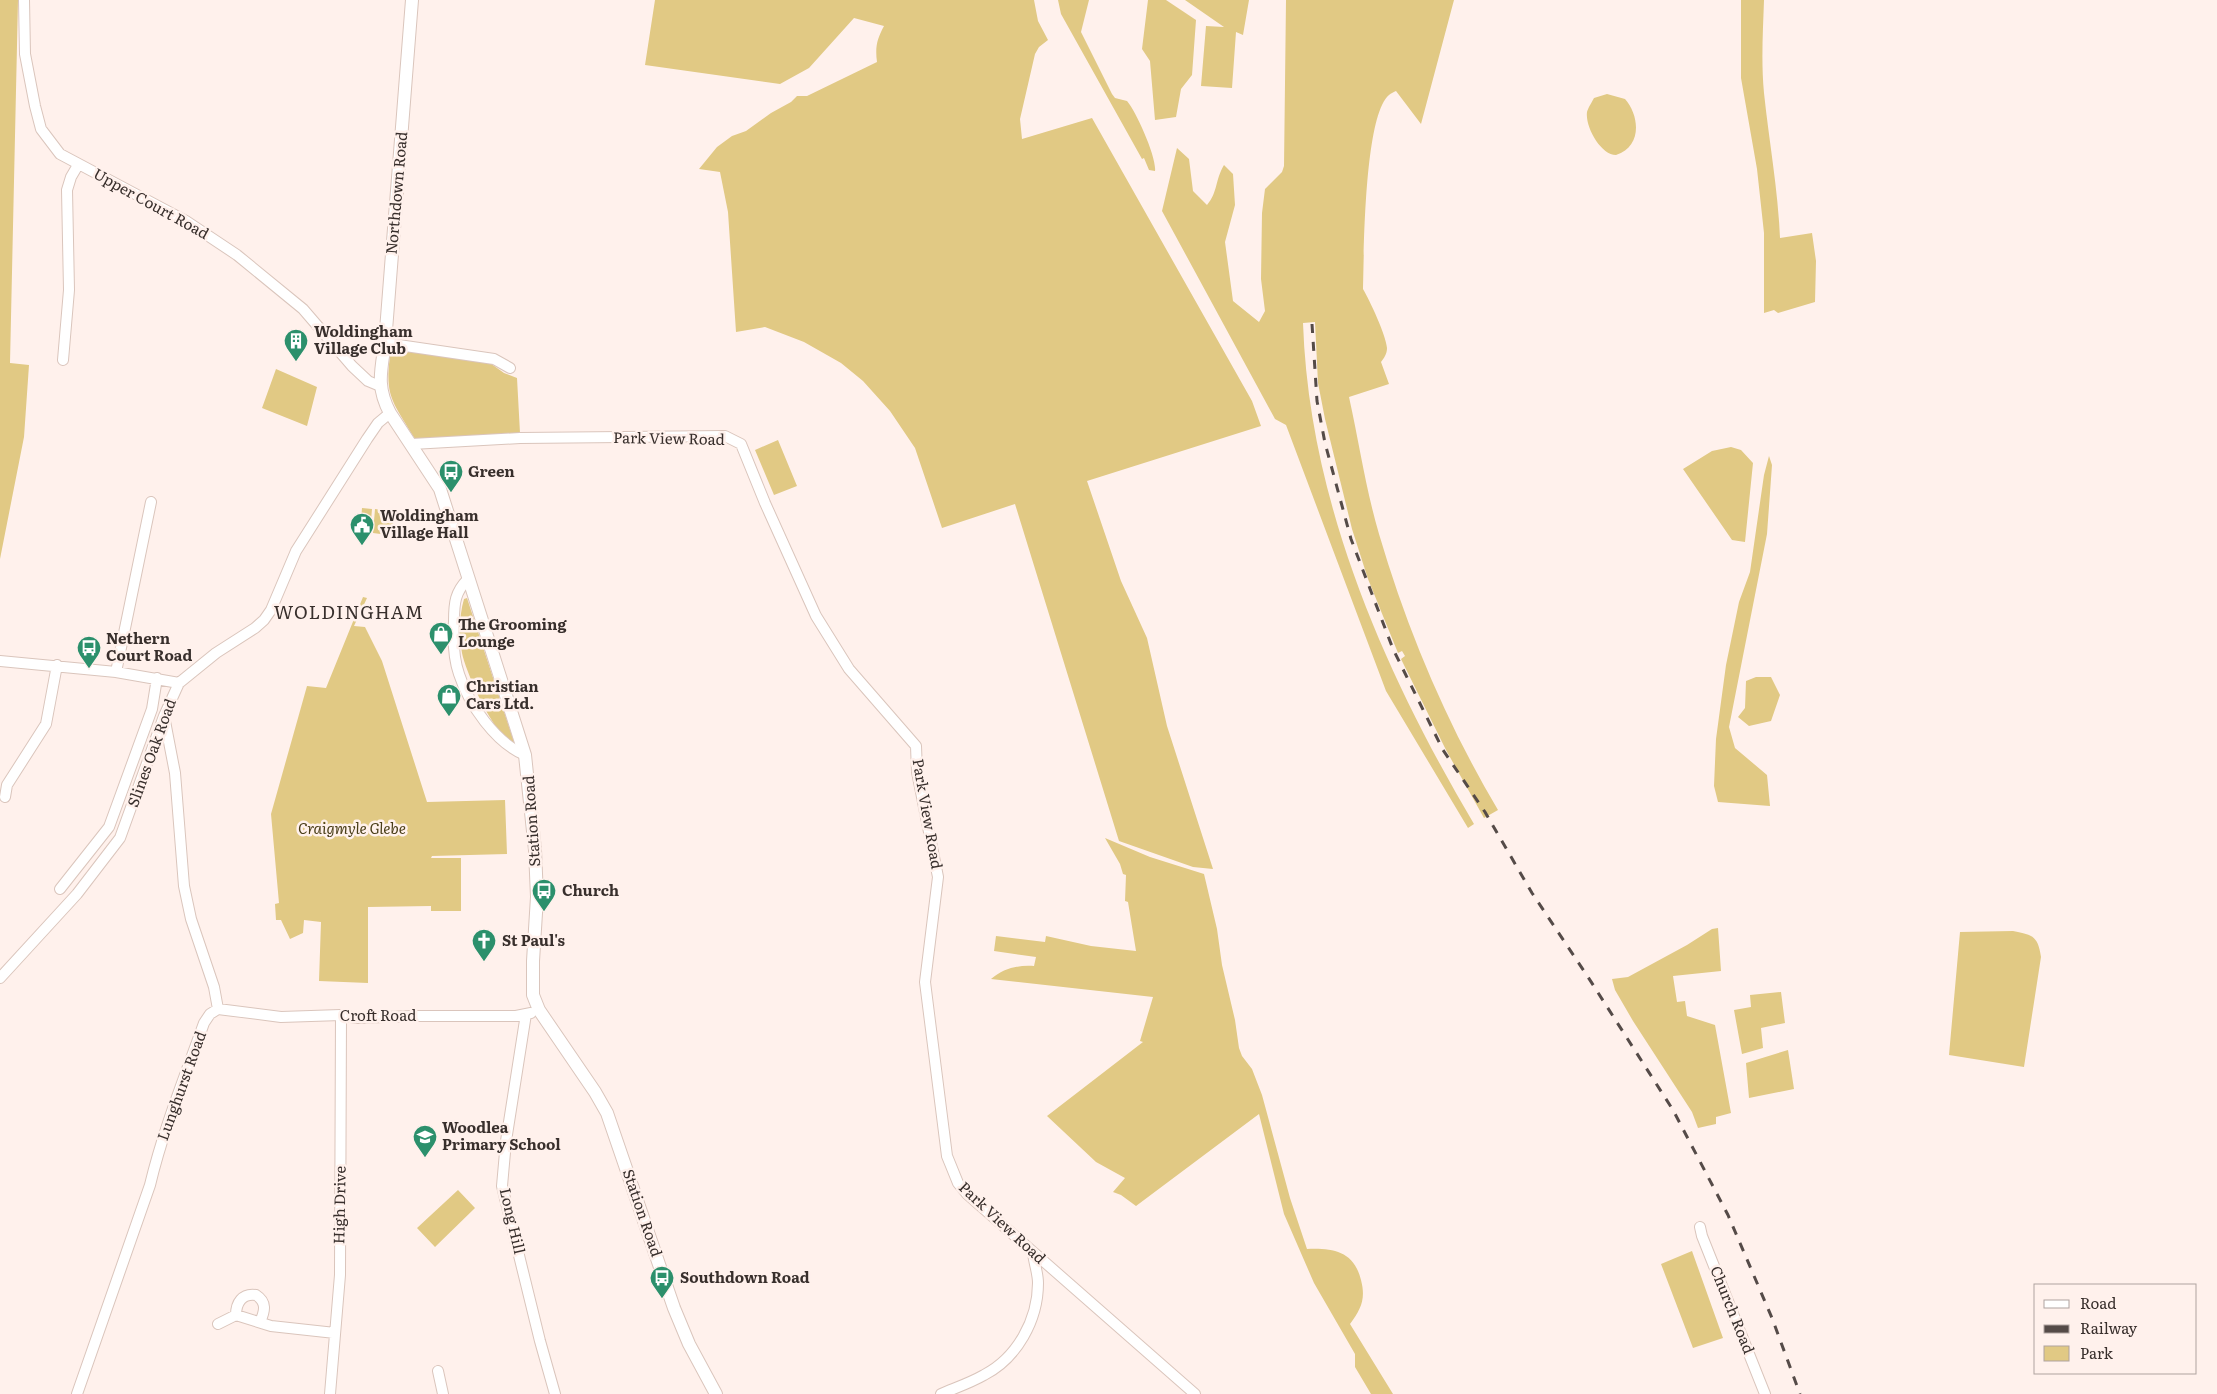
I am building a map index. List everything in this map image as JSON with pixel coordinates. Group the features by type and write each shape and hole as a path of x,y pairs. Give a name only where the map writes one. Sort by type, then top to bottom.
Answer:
{"street":[{"name":"Upper Court Road","path":"24,0 26,54 35,106 41,129 60,154 186,220 237,255 303,309 352,366 368,381 380,386"},
{"name":"Northdown Road","path":"380,386 412,0"},
{"path":"63,360 69,290 67,190 78,164"},
{"path":"385,343 494,359 510,368"},
{"name":"Station Road","path":"380,386 390,413 440,489 525,755 536,858 537,897 533,995 539,1010 595,1092 606,1113 674,1308 716,1394"},
{"name":"Slines Oak Road","path":"0,978 77,894 120,838 164,716 179,683 216,653 264,620 271,610 296,551 326,507 378,423 390,413"},
{"name":"Park View Road","path":"412,444 520,438 725,436 741,444 764,503 816,616 849,669 916,746 918,772 938,878 935,917 928,947 925,982 947,1156 958,1183 967,1194 1033,1253 1195,1394"},
{"path":"116,672 151,502"},
{"path":"468,579 459,588 454,604 455,656 459,675 487,724 503,742 513,750 525,755"},
{"path":"0,661 116,672 179,683"},
{"path":"4,797 7,786 46,724 57,665"},
{"path":"60,889 110,827 152,710 156,678"},
{"path":"164,716 175,773 184,886 191,919 214,987 218,1009"},
{"name":"Croft Road","path":"218,1009 281,1017 341,1015 356,1018 516,1016 539,1010"},
{"name":"Lunghurst Road","path":"76,1394 150,1185 157,1154 182,1082 204,1023 210,1014 218,1009"},
{"name":"Long Hill","path":"526,1014 506,1141 502,1186 555,1394"},
{"name":"High Drive","path":"330,1394 340,1274 341,1015"},
{"name":"Church Road","path":"1700,1227 1765,1394"},
{"path":"941,1394 984,1375 1002,1363 1016,1347 1027,1330 1034,1312 1038,1281 1033,1253"},
{"path":"236,1315 236,1308 242,1298 246,1295 256,1295 264,1304 265,1309 260,1322"},
{"path":"218,1324 236,1315 271,1326 335,1333"},
{"path":"438,1371 443,1394"}],"green space":[{"path":"0,0 18,0 10,363 29,365 24,437 0,559"},
{"path":"655,0 1034,0 1038,21 1048,40 1039,47 1035,54 1020,119 1022,139 1092,118 1252,401 1261,426 1087,481 1121,581 1147,638 1167,726 1213,869 1193,867 1119,841 1015,504 942,528 915,448 890,411 863,381 841,363 804,342 765,327 736,332 728,212 720,172 699,169 717,147 732,136 746,131 771,113 791,102 797,96 807,96 877,62 877,43 884,26 854,18 809,68 780,84 645,65"},
{"path":"1058,0 1089,0 1081,32 1112,94 1115,98 1127,101 1131,106 1153,156 1155,171 1149,170 1144,158 1142,159 1061,14"},
{"path":"1148,0 1166,0 1196,20 1192,75 1181,89 1176,117 1155,120 1150,61 1142,49"},
{"path":"1185,0 1249,0 1243,35 1236,32 1232,88 1201,86 1206,26 1224,27"},
{"path":"1286,0 1454,0 1421,124 1396,91 1389,95 1381,108 1375,129 1367,187 1363,289 1370,301 1386,342 1386,352 1381,362 1389,384 1349,397 1374,517 1402,606 1445,710 1498,810 1484,818 1446,750 1401,659 1405,656 1402,651 1398,653 1368,579 1352,529 1325,419 1318,383 1315,322 1303,323 1308,389 1320,455 1336,520 1357,583 1382,646 1410,707 1474,824 1468,828 1386,691 1286,425 1275,419 1162,211 1177,148 1189,159 1193,191 1207,205 1211,200 1224,165 1233,174 1235,205 1225,242 1233,301 1259,322 1265,311 1261,279 1262,213 1265,189 1282,172 1284,166"},
{"path":"1741,0 1764,0 1763,81 1780,238 1812,233 1816,261 1815,302 1778,313 1774,310 1764,313 1764,233 1757,169 1741,78"},
{"path":"1607,94 1625,99 1634,114 1636,122 1634,138 1630,145 1616,155 1610,154 1595,139 1587,118 1587,112 1594,98"},
{"path":"391,349 490,363 504,373 517,378 520,433 421,441 415,439 391,397 388,377"},
{"path":"276,369 317,387 307,426 262,408"},
{"path":"778,440 797,486 774,495 755,450"},
{"path":"1731,447 1741,450 1753,463 1745,542 1732,540 1683,469 1712,451"},
{"path":"1769,456 1772,465 1767,534 1729,727 1735,748 1767,775 1770,806 1718,802 1714,786 1716,739 1726,665 1739,602 1750,572 1764,475"},
{"path":"362,508 372,509 370,533 360,533"},
{"path":"375,509 382,510 396,527 389,528 388,535 373,533"},
{"name":"Craigmyle Glebe","path":"363,597 367,598 354,626 365,627 382,661 427,802 505,800 507,854 432,856 431,858 461,858 461,911 431,911 431,906 368,907 368,983 319,981 321,922 304,920 303,933 290,939 281,920 276,920 275,904 279,903 271,814 307,686 326,688"},
{"path":"467,598 514,742 507,739 490,718 464,662 460,626 462,606 464,599"},
{"path":"1756,677 1771,677 1780,695 1771,721 1749,726 1738,717 1745,708 1746,681"},
{"path":"1105,838 1150,857 1204,874 1217,929 1222,965 1235,1020 1239,1048 1242,1056 1252,1069 1262,1095 1290,1198 1307,1249 1325,1249 1341,1253 1348,1257 1358,1270 1363,1298 1360,1308 1350,1324 1393,1394 1371,1394 1355,1367 1355,1354 1314,1283 1284,1214 1259,1114 1136,1206 1121,1195 1113,1192 1125,1178 1096,1162 1047,1116 1143,1042 1140,1041 1153,997 991,979 1011,968 1034,966 1036,957 994,951 996,936 1045,942 1046,936 1091,946 1136,951 1128,902 1125,901 1126,875 1123,874 1120,864"},
{"path":"1718,928 1721,971 1673,976 1677,1002 1685,1001 1687,1016 1715,1025 1731,1113 1716,1117 1716,1124 1698,1128 1692,1112 1615,990 1612,979 1628,977 1712,929"},
{"path":"2013,931 2030,935 2038,945 2041,957 2024,1067 1949,1055 1960,932"},
{"path":"1781,992 1785,1023 1761,1028 1763,1048 1742,1054 1734,1010 1751,1007 1750,995"},
{"path":"1788,1050 1794,1089 1749,1098 1746,1063"},
{"path":"458,1190 475,1208 435,1247 417,1228"},
{"path":"1692,1251 1723,1338 1693,1348 1661,1264"}],"railway":[{"path":"1312,324 1317,401 1325,443 1351,539 1393,649 1443,750 1485,812 1532,893 1673,1110 1728,1215 1772,1318 1800,1394"}],"place":[{"name":"Woldingham Village Club","path":"296,362"},
{"name":"Green","path":"451,493"},
{"name":"Woldingham Village Hall","path":"362,546"},
{"name":"The Grooming Lounge","path":"441,655"},
{"name":"Nethern Court Road","path":"89,669"},
{"name":"Christian Cars Ltd.","path":"449,717"},
{"name":"Church","path":"544,912"},
{"name":"St Paul's","path":"484,962"},
{"name":"Woodlea Primary School","path":"425,1158"},
{"name":"Southdown Road","path":"662,1299"}],"district":[{"name":"WOLDINGHAM","path":"349,613"}]}
